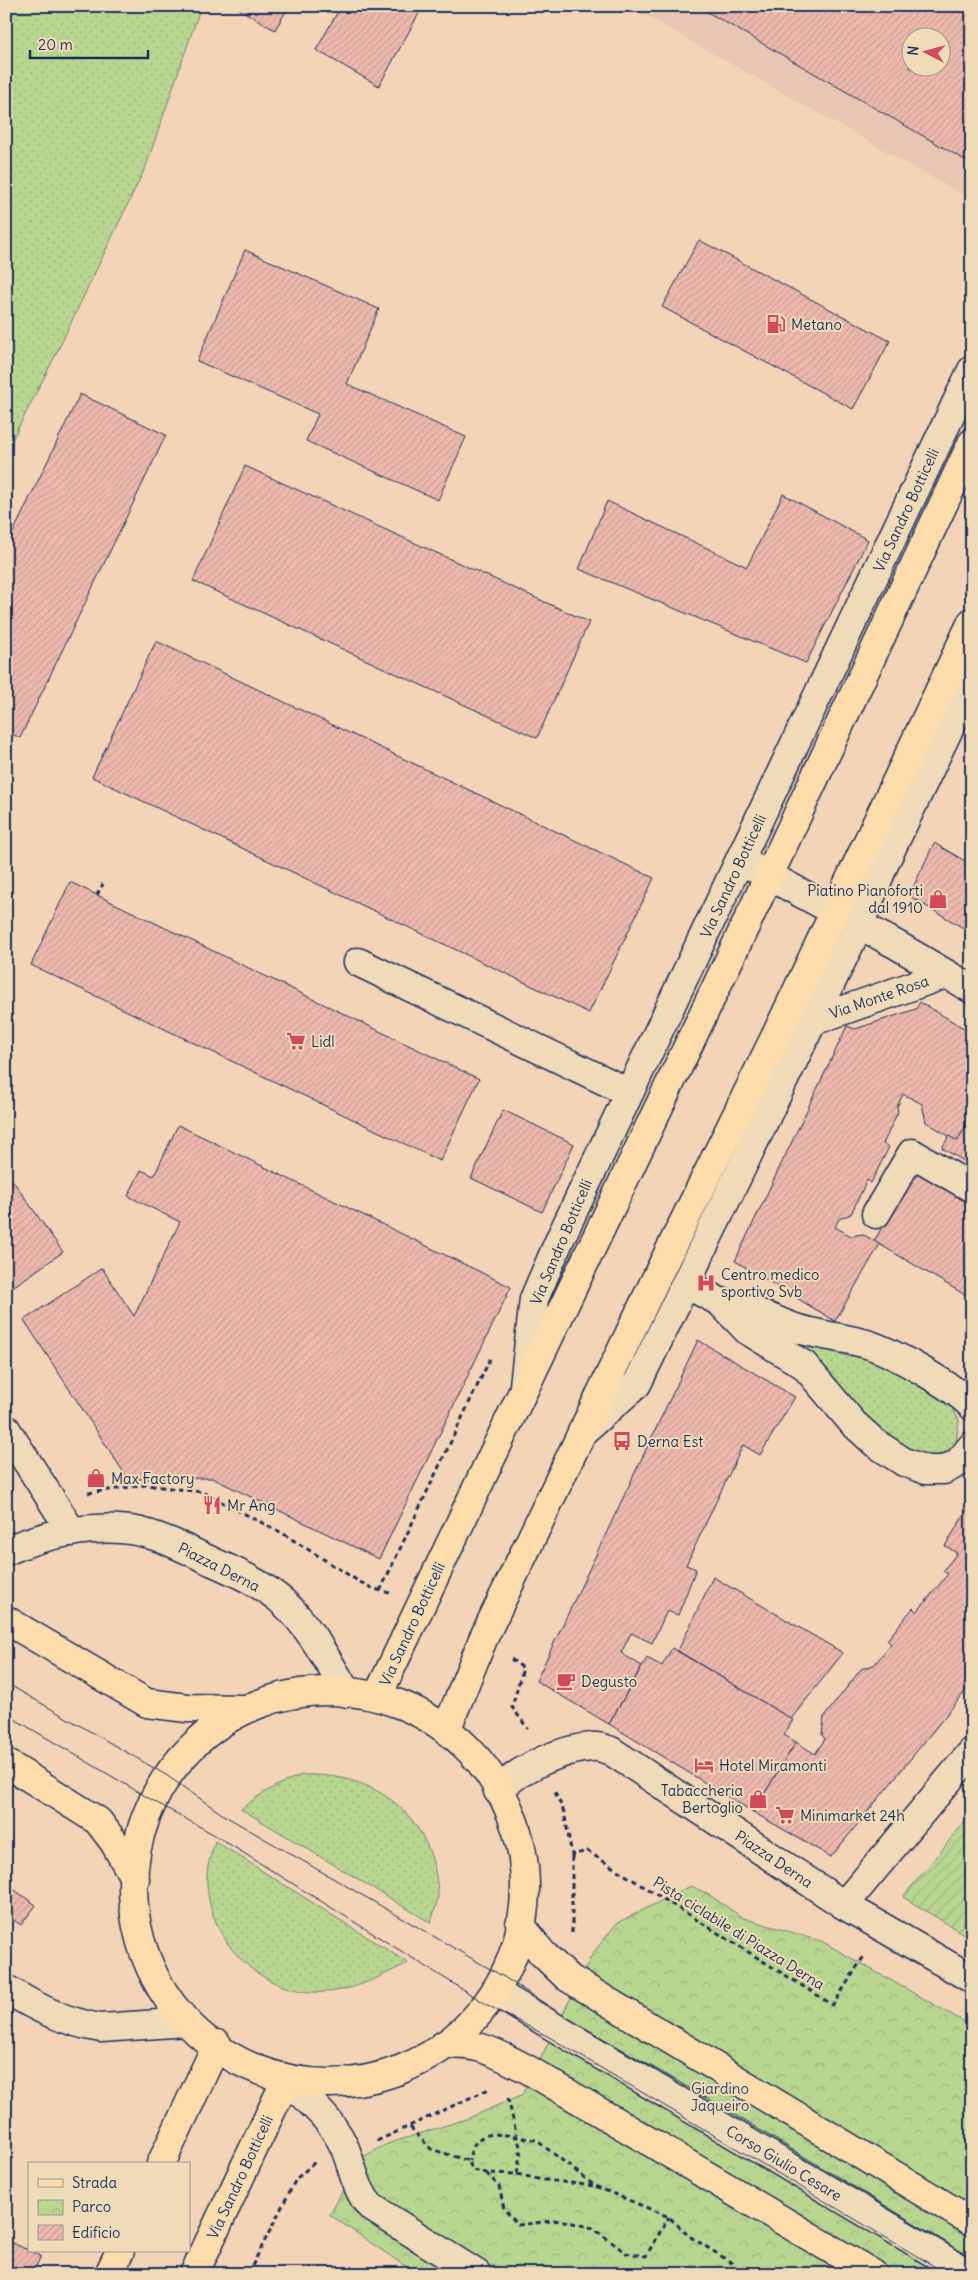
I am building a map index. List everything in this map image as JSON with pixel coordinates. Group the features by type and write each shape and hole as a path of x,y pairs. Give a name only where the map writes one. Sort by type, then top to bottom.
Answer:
{"main road":[{"name":"Via Sandro Botticelli","path":"378,1695 769,875 972,443"},
{"path":"447,1728 483,1639 972,622"},
{"path":"6,1620 146,1703 187,1708 243,1709"},
{"path":"348,1693 378,1695 447,1728 480,1765 498,1791 512,1818 519,1847 522,1885 520,1924 510,1962 495,1992 477,2017 444,2045 413,2065 376,2079 326,2085 286,2080 217,2044 187,2022 164,1993 149,1963 137,1915 135,1879 139,1840 158,1787 203,1734 223,1719 243,1709 292,1694 348,1693"},
{"path":"6,1763 98,1821 114,1842 135,1879"},
{"path":"520,1924 542,1953 567,1977 972,2222"},
{"path":"444,2045 464,2043 481,2046 527,2069 873,2274"},
{"path":"162,2162 217,2044"},
{"name":"Via Sandro Botticelli","path":"194,2274 286,2080"},
{"path":"109,2274 120,2252"}],"street":[{"name":"Via Sandro Botticelli","path":"523,1390 534,1299 628,1092 741,860 972,370"},
{"path":"582,1432 637,1384 859,925 886,860 972,681"},
{"name":"Via Monte Rosa","path":"741,860 972,989"},
{"path":"358,962 628,1092"},
{"name":"Via Monte Rosa","path":"813,1021 946,974"},
{"path":"876,1214 912,1153 972,1188"},
{"path":"686,1284 720,1302 747,1330 804,1365 852,1424 875,1444 904,1462 926,1470 944,1470 958,1463 972,1446"},
{"path":"720,1302 741,1305 822,1337 869,1345 883,1350 956,1393 972,1406"},
{"path":"6,1428 72,1532"},
{"name":"Piazza Derna","path":"6,1552 72,1532 110,1530 140,1532 172,1543 242,1575 283,1602 310,1634 348,1693"},
{"name":"Piazza Derna","path":"498,1791 520,1772 560,1754 594,1746 611,1750 844,1905 972,1979"},
{"path":"844,1905 972,1752"},
{"path":"6,1989 47,2013 90,2026 101,2028 187,2022"},
{"name":"Corso Giulio Cesare","path":"495,1992 969,2274"},
{"path":"286,2080 321,2113 338,2136 347,2154 360,2192 371,2207 477,2274"}],"path":[{"path":"97,895 103,884"},
{"path":"380,1591 491,1358"},
{"path":"84,1493 146,1485 202,1492 282,1533 358,1580"},
{"name":"Pista ciclabile di Piazza Derna","path":"587,1851 833,2005 882,1927"},
{"path":"572,1855 572,1940"},
{"path":"248,2274 296,2178 313,2163 347,2154 410,2127 477,2096 494,2086"},
{"path":"507,2094 521,2150 517,2174"},
{"path":"410,2127 431,2149 469,2161"},
{"path":"595,2186 538,2180 517,2174 486,2173 472,2170 469,2161 471,2148 478,2138 489,2134 536,2140 595,2186 669,2217 690,2236 729,2261 744,2274"},
{"path":"486,2173 499,2186 504,2209 518,2224 560,2220 593,2228 626,2253 646,2256 669,2217"}],"shaded area":[{"path":"629,6 972,6 972,200"}],"green space":[{"path":"6,6 201,6 146,166 57,352 6,452"},
{"path":"802,1342 847,1356 866,1357 890,1368 951,1406 959,1420 956,1442 951,1449 933,1457 923,1456 864,1420 799,1347"},
{"path":"302,1775 329,1776 354,1781 377,1791 396,1804 413,1821 425,1842 434,1866 438,1893 431,1923 241,1809 270,1789"},
{"path":"972,1813 972,1939 903,1897"},
{"path":"215,1841 408,1963 357,1986 325,1992 302,1991 281,1985 261,1975 243,1962 229,1945 218,1926 210,1905 207,1872"},
{"name":"Giardino Jaqueiro","path":"691,1886 708,1894 743,1918 821,1941 972,2026 972,2274 417,2274 330,2215 359,2159 387,2144 469,2118 523,2094 593,1953 617,1923"}],"building":[{"path":"234,6 289,6 275,30"},
{"path":"341,6 423,6 379,86 316,50"},
{"path":"697,6 964,6 972,10 972,164"},
{"name":"Metano","path":"699,240 890,341 853,409 662,307"},
{"path":"245,250 379,309 347,384 466,437 438,500 306,441 318,414 197,361"},
{"path":"80,394 166,435 20,738 6,731 6,547"},
{"path":"245,466 589,622 537,738 193,581"},
{"path":"783,494 868,540 806,663 579,569 607,501 747,567"},
{"path":"156,641 654,878 589,1013 92,777"},
{"path":"934,843 972,865 972,933 909,896"},
{"name":"Lidl","path":"70,882 479,1079 440,1161 31,965"},
{"path":"920,1002 972,1033 972,1117 957,1141 926,1122 922,1104 903,1094 897,1107 898,1112 883,1144 889,1147 871,1183 867,1180 851,1214 839,1219 835,1227 851,1236 862,1234 880,1244 835,1321 735,1261 847,1026 855,1029 916,1009"},
{"path":"503,1110 574,1144 542,1212 471,1178"},
{"path":"972,1117 972,1159 964,1161 942,1148 949,1136 957,1141"},
{"path":"178,1125 511,1287 379,1559 212,1478 128,1479 24,1320 102,1268 134,1316 180,1222 128,1196 141,1170 154,1176"},
{"path":"917,1168 972,1201 972,1299 874,1241"},
{"path":"6,1171 63,1252 10,1289 6,1283"},
{"path":"698,1340 795,1397 760,1455 743,1445 686,1565 696,1569 678,1615 667,1611 652,1643 631,1633 621,1653 642,1666 609,1724 536,1681"},
{"path":"972,1502 972,1683 831,1857 753,1812 796,1742 815,1754 825,1739 822,1735 824,1717 861,1669 874,1665 891,1644 887,1640 913,1608 917,1612 948,1574 943,1571 957,1553 945,1546"},
{"path":"713,1577 843,1653 791,1719 678,1651"},
{"path":"672,1648 793,1720 784,1735 796,1742 753,1812 609,1724 647,1658 662,1666"},
{"path":"6,1884 36,1905 21,1925 6,1915"},
{"path":"6,2240 28,2250 28,2252 41,2256 32,2274 6,2274"}],"tram line":[{"path":"6,1683 166,1775 225,1816 504,1977 561,2014 715,2103 972,2258"},
{"path":"6,1714 213,1834 491,2007 549,2037 947,2274"}],"place":[{"name":"Metano","path":"776,324"},
{"name":"Piatino Pianoforti dal 1910","path":"938,899"},
{"name":"Lidl","path":"296,1041"},
{"name":"Centro medico sportivo Svb","path":"706,1283"},
{"name":"Derna Est","path":"622,1441"},
{"name":"Max Factory","path":"96,1478"},
{"name":"Mr Ang","path":"212,1505"},
{"name":"Degusto","path":"566,1681"},
{"name":"Hotel Miramonti","path":"704,1765"},
{"name":"Tabaccheria Bertoglio","path":"758,1799"},
{"name":"Minimarket 24h","path":"785,1815"}]}
